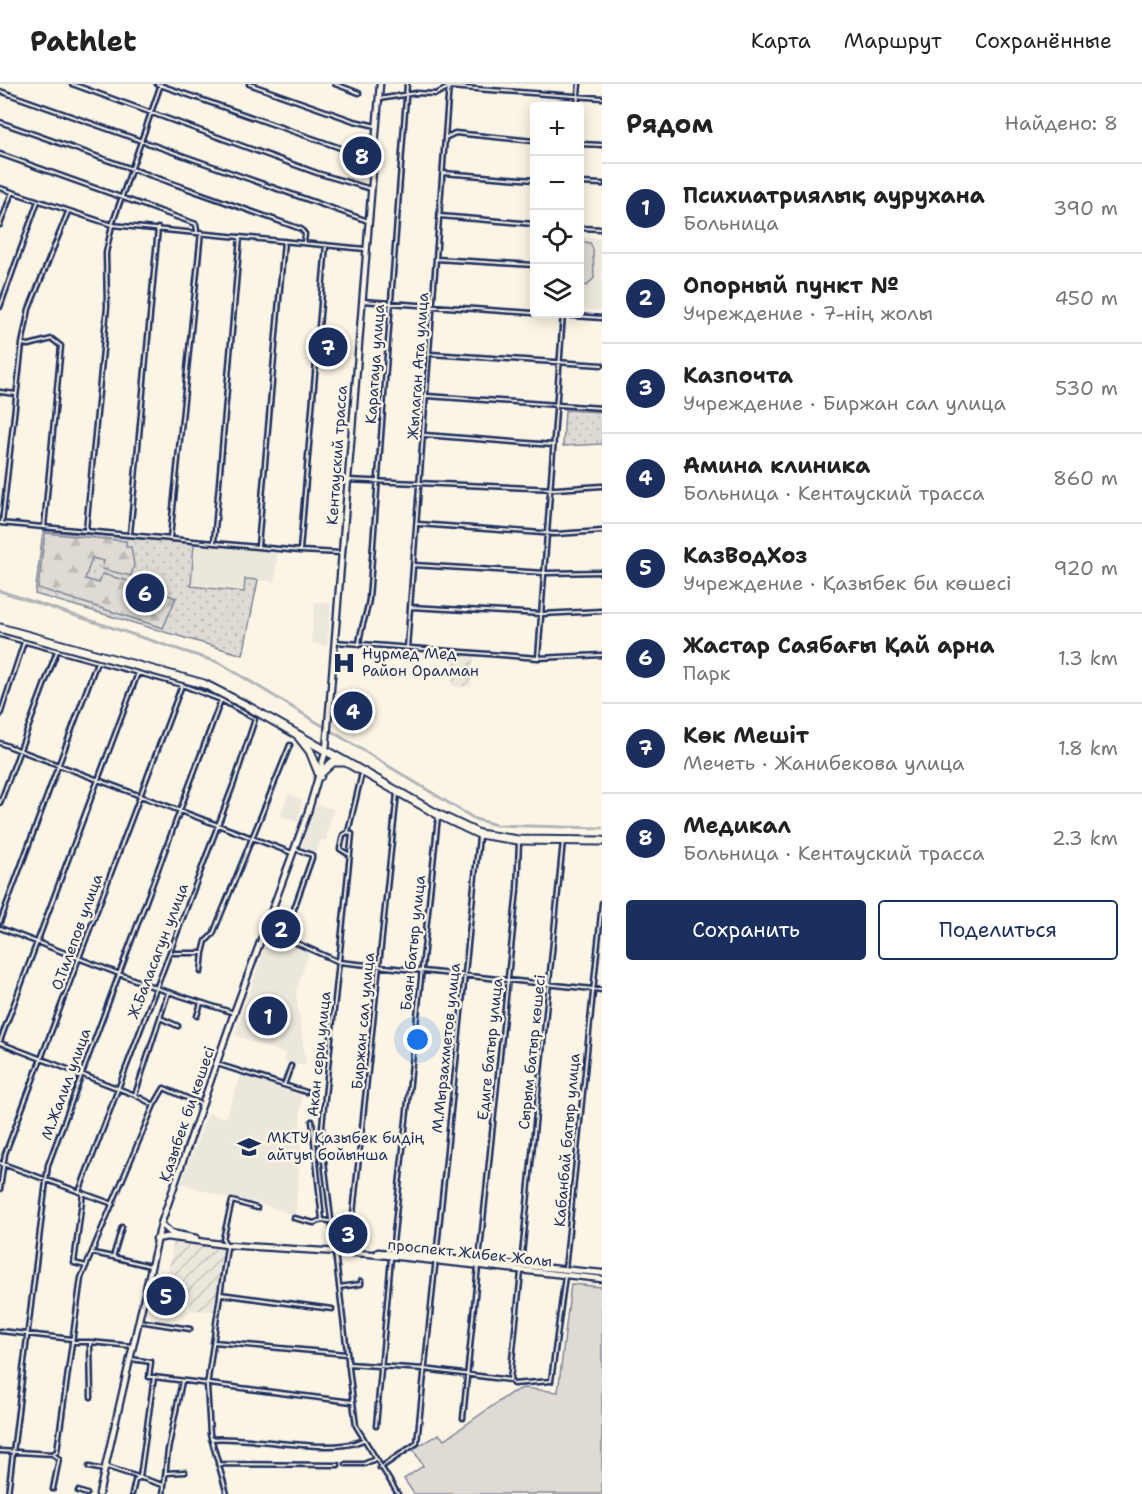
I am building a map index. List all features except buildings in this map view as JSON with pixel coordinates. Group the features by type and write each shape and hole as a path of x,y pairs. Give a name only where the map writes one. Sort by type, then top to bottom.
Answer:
{"highway":[{"path":"0,626 188,678 224,693 298,735 326,748 344,762 438,814 479,834 518,840 602,840"},
{"path":"0,626 163,667 206,681 441,812 480,831 518,836 602,840"},
{"path":"298,735 313,755 320,774 333,762 344,762"}],"main road":[{"name":"Кентауский трасса","path":"327,736 346,480 380,84"},
{"name":"Қазыбек би көшесі","path":"99,1494 156,1239 320,774 327,736"},
{"name":"проспект Жибек Жолы","path":"161,1224 171,1233 227,1243"},
{"name":"проспект Жибек Жолы","path":"156,1239 167,1237 435,1258 565,1272 602,1273"},
{"name":"проспект Жибек Жолы","path":"565,1272 602,1279"}],"street":[{"path":"72,84 317,173 370,189"},
{"path":"157,84 352,152"},
{"path":"249,84 354,121 376,126"},
{"path":"335,84 359,93"},
{"name":"Каратауа улица","path":"359,645 360,627 367,617 369,599 389,303 393,291 407,84"},
{"path":"577,102 579,84"},
{"path":"86,530 107,308 106,253 112,225 161,85"},
{"path":"379,99 407,94 436,94 449,86 602,98"},
{"name":"Жылаган Ата улица","path":"407,648 425,435 449,86"},
{"path":"0,91 368,221"},
{"path":"0,122 131,171 301,229 305,234 304,242"},
{"path":"445,138 455,133 530,141"},
{"path":"584,144 602,145"},
{"path":"0,154 196,224 199,231 170,538"},
{"path":"443,173 530,180"},
{"path":"584,183 602,184"},
{"path":"0,188 112,225 199,231 365,249"},
{"path":"0,225 12,192"},
{"path":"0,307 38,201"},
{"path":"68,212 29,309 22,344 1,523 341,553"},
{"path":"440,216 530,224"},
{"path":"130,534 158,228"},
{"path":"584,228 602,229"},
{"path":"214,542 240,235"},
{"path":"258,546 284,241"},
{"path":"300,551 326,245"},
{"path":"436,259 530,265"},
{"path":"361,301 530,313"},
{"path":"584,317 602,318"},
{"path":"538,658 563,318"},
{"path":"22,344 29,345 52,339 61,346 44,527"},
{"path":"430,354 602,365"},
{"path":"0,392 16,394"},
{"path":"427,396 602,408"},
{"path":"425,435 553,445"},
{"path":"346,480 550,488 602,486"},
{"path":"418,524 546,533 602,531"},
{"path":"414,565 545,573 602,572"},
{"path":"411,607 542,614 602,611"},
{"path":"0,635 138,672 221,700"},
{"path":"0,715 24,642"},
{"path":"335,642 538,658 602,655"},
{"path":"0,803 57,651"},
{"path":"0,922 97,662"},
{"path":"138,672 0,1042 118,1088 154,1105"},
{"name":"О.Тилепов улица","path":"0,1189 2,1163 182,685"},
{"name":"Ж.Баласагун улица","path":"86,1266 74,1263 81,1192 255,722 254,717 221,700"},
{"name":"М.Жалил улица","path":"8,1494 44,1179 80,1075 221,700"},
{"path":"0,743 252,837 313,857 284,937"},
{"path":"201,972 206,941 213,934 290,745"},
{"name":"Акан сери улица","path":"349,854 340,849 343,836 348,832 363,772"},
{"name":"Биржан сал улица","path":"349,1251 397,791"},
{"name":"Баян батыр улица","path":"376,1426 380,1365 438,814"},
{"name":"Акан сери улица","path":"348,832 352,834 321,1136 329,1221 356,1426 397,1494"},
{"name":"М.Мырзахметов улица","path":"380,1468 417,1443 479,834"},
{"name":"Едиге батыр улица","path":"463,1418 517,890 518,840"},
{"name":"Сырым батыр көшесі","path":"510,1380 563,841"},
{"name":"Кабанбай батыр улица","path":"510,1380 513,1384 522,1385 553,1378 602,903"},
{"path":"0,928 156,988 234,1013"},
{"path":"264,929 339,962 602,990"},
{"path":"170,952 203,953"},
{"path":"135,1095 168,992"},
{"path":"197,1017 201,1003"},
{"path":"160,1018 178,1026"},
{"path":"217,1064 284,1087 306,1092"},
{"path":"284,1087 291,1065"},
{"path":"53,1454 57,1450 63,1417 81,1278 154,1105 164,1088 203,1106"},
{"path":"312,1121 322,1220"},
{"path":"2,1163 113,1204"},
{"path":"227,1494 211,1439 207,1386 227,1243 223,1239 232,1201 258,1208"},
{"path":"294,1218 314,1223 322,1220 329,1221"},
{"path":"113,1257 122,1227"},
{"path":"93,1253 150,1266"},
{"path":"339,1287 361,1284 361,1281"},
{"path":"220,1294 332,1309"},
{"path":"139,1322 190,1329"},
{"path":"0,1331 72,1341 133,1346"},
{"path":"90,1342 91,1397"},
{"path":"213,1342 346,1354"},
{"path":"131,1359 151,1362 149,1377 207,1386 352,1402"},
{"path":"348,1364 424,1369 510,1380"},
{"path":"132,1494 135,1481 140,1477 154,1377"},
{"path":"163,1494 182,1381"},
{"path":"211,1439 326,1445 356,1443 363,1440"},
{"path":"0,1451 53,1454 59,1459 52,1489"},
{"path":"346,1464 364,1464 375,1459"},
{"path":"218,1464 338,1465"},
{"path":"89,1467 140,1477 163,1485"},
{"path":"165,1473 185,1472"},
{"path":"78,1491 87,1494"}],"shaded area":[{"path":"584,237 602,239 602,311 584,309"},
{"path":"195,542 278,550 275,582 244,578 243,590 191,585"},
{"path":"315,602 331,603 327,646 314,644 311,641"},
{"path":"454,654 474,656 471,687 452,686"},
{"path":"288,793 302,800 298,822 280,816"},
{"path":"316,804 333,809 326,840 321,840 316,852 301,848"},
{"path":"269,935 310,950 296,992 306,1065 293,1065 284,1060 286,1054 235,1035"},
{"name":"МКТУ Қазыбек бидің айтуы бойынша","path":"242,1074 302,1094 299,1136 302,1137 295,1216 253,1201 251,1206 181,1183 208,1113 225,1118"},
{"path":"174,1239 224,1246 214,1311 190,1310 191,1295 165,1291"}],"green space":[{"path":"584,242 590,243 593,249 594,278 587,286 584,285"},
{"path":"565,410 602,412 602,444 563,446"},
{"path":"43,531 194,543 191,586 244,592 245,579 258,580 243,655 35,594"},
{"path":"45,533 126,541 126,547 131,547 134,565 131,576 102,569 104,561 92,558 85,579 99,583 102,574 135,583 139,593 159,597 163,593 176,598 163,628 38,588"},
{"path":"571,1284 602,1287 602,1494 414,1494 404,1479 423,1466 413,1449 439,1434 444,1440 511,1393 523,1388 558,1392"}],"waterway":[{"path":"0,591 220,663 475,819 496,825 602,828"}],"place":[{"name":"Медикал","path":"362,156"},
{"name":"Көк Мешіт","path":"328,347"},
{"name":"Жастар Саябағы Қай арна","path":"145,593"},
{"name":"Нурмед Мед Район Оралман","path":"344,663"},
{"name":"Амина клиника","path":"353,711"},
{"name":"Опорный пункт №","path":"281,929"},
{"name":"Психиатриялық аурухана","path":"268,1016"},
{"name":"МКТУ Қазыбек бидің айтуы бойынша","path":"249,1147"},
{"name":"Казпочта","path":"348,1234"},
{"name":"КазВодХоз","path":"166,1296"}]}
